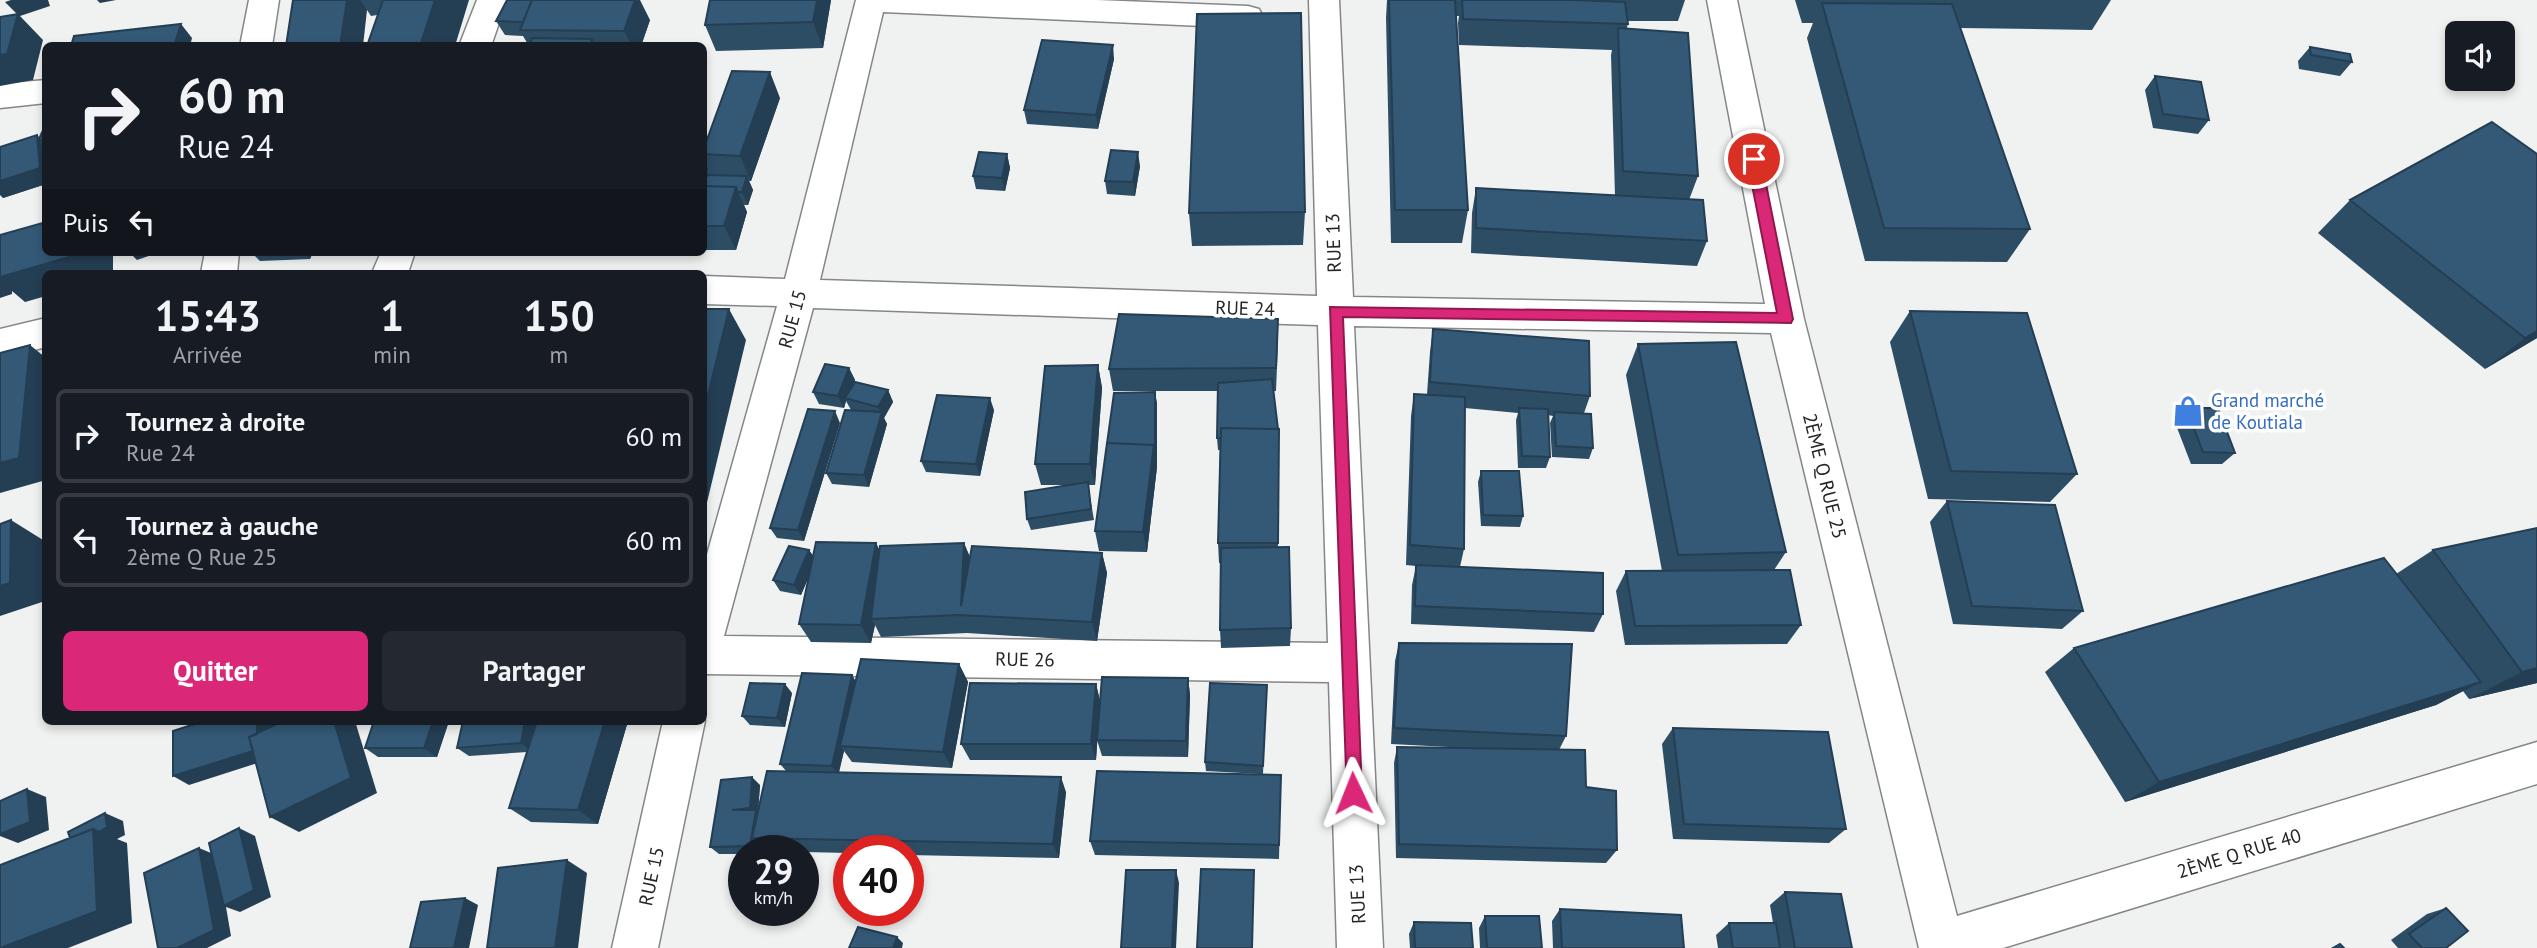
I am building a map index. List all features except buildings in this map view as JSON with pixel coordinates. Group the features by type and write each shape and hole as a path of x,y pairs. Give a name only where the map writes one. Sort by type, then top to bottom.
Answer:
{"street":[{"path":"257,42 264,0"},
{"path":"476,42 492,0"},
{"name":"2ÈME Q RUE 25","path":"1722,0 1786,319 1942,946"},
{"path":"871,1 1307,14"},
{"name":"RUE 15","path":"707,624 799,292 871,1"},
{"name":"RUE 13","path":"1307,14 1335,311 1360,948"},
{"path":"0,96 42,91"},
{"name":"RUE 24","path":"707,289 1335,311 1786,319"},
{"path":"0,344 42,333"},
{"name":"RUE 26","path":"707,655 1347,663"},
{"name":"RUE 15","path":"635,948 683,725"},
{"name":"2ÈME Q RUE 40","path":"1942,946 2537,763"}],"place":[{"name":"Grand marché de Koutiala","path":"2188,411"}],"route":[{"path":"1353,793 1335,311 1786,319 1754,159"}]}
